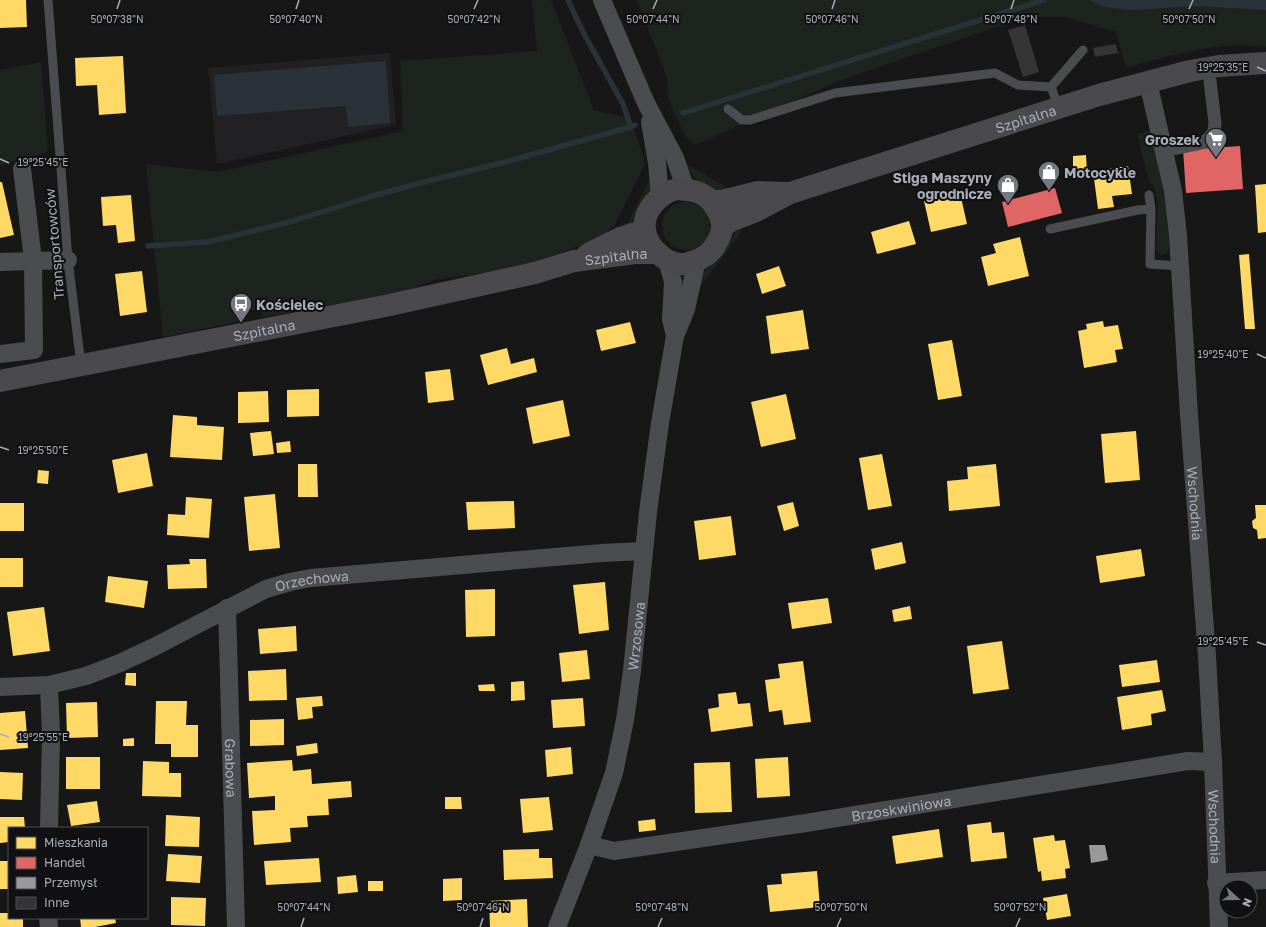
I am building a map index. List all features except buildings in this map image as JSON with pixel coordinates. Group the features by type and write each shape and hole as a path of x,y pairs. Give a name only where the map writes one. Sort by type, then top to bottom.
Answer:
{"main road":[{"name":"Szpitalna","path":"722,228 730,221 756,211 790,193 1059,108 1190,71 1219,66 1266,63"},
{"path":"671,190 686,190 696,192 711,201 720,216 722,228 714,247 706,255 697,260 684,264 675,264 662,257 651,245 645,230 648,212 660,197 671,190"},
{"name":"Szpitalna","path":"711,201 722,201 758,192 790,193"},
{"name":"Szpitalna","path":"574,261 605,244 645,230"},
{"name":"Szpitalna","path":"0,381 385,306 535,273 574,261 635,253 662,257"}],"street":[{"path":"602,0 646,103 675,158 686,190"},
{"path":"1164,151 1202,143 1214,132 1215,123 1210,81"},
{"name":"Wschodnia","path":"1148,82 1173,191 1178,235 1207,656 1213,762 1216,883 1219,927"},
{"path":"646,103 657,163 660,197"},
{"path":"0,354 34,350 33,260 22,169"},
{"name":"Wrzosowa","path":"662,257 672,282 671,319 675,336"},
{"path":"0,262 68,260"},
{"name":"Wrzosowa","path":"557,927 589,845 614,773 625,720 632,671 648,512 659,430 675,336 686,309 697,260"},
{"name":"Orzechowa","path":"0,686 49,685 86,676 120,663 154,647 266,589 290,582 311,578 602,553 644,551"},
{"name":"Grabowa","path":"227,608 236,927"},
{"path":"49,685 51,735 49,827"},
{"name":"Brzoskwiniowa","path":"589,845 614,850 806,823 1188,761 1213,762"},
{"path":"1216,883 1266,880"}],"lane":[{"name":"Transportowców","path":"48,0 68,260 81,365"},
{"path":"1051,87 1083,50"},
{"path":"728,109 742,120 750,120 835,92 995,73 1018,85 1051,87"},
{"path":"1051,87 1059,108"},
{"path":"1149,195 1151,209 1150,264 1180,266"},
{"path":"1050,229 1138,210 1151,209"}],"shaded area":[{"path":"532,0 551,0 594,110 630,118 644,158 645,162 643,168 614,226 608,230 607,235 535,263 491,272 434,280 407,291 383,297 262,317 260,309 236,312 238,322 163,337 146,164 218,172 403,131 400,61 537,51"},
{"path":"637,0 1266,0 1266,47 1238,45 1195,50 1167,56 1126,68 1116,32 1066,17 1029,17 841,80 695,145 685,136 668,99 667,77"},
{"path":"1089,0 1266,0 1266,10 1195,6 1133,10 1104,7"},
{"path":"390,53 396,125 217,164 208,68"},
{"path":"386,61 390,123 348,127 346,106 217,116 214,75"},
{"path":"41,62 48,152 0,165 0,70"},
{"path":"1151,130 1167,208 1170,247 1165,254 1159,254 1156,249 1158,206 1154,185 1150,184 1137,134"},
{"path":"686,164 734,191 712,190 703,185 691,173"},
{"path":"653,174 654,187 637,218 626,226"},
{"path":"681,202 691,202 703,209 710,221 710,231 703,243 691,250 681,250 673,246 666,239 662,231 662,221 666,213 673,206"},
{"path":"743,226 739,236 701,285 703,273 724,251 736,231"}],"waterway":[{"path":"568,0 583,32 623,104 631,127"},
{"path":"683,113 1044,0"},
{"path":"148,246 208,242 293,221 369,197 509,161 635,125"}],"place":[{"name":"Groszek","path":"1216,158"},
{"name":"Motocykle","path":"1049,192"},
{"name":"Stiga Maszyny ogrodnicze","path":"1008,204"},
{"name":"Kościelec","path":"241,324"}]}
